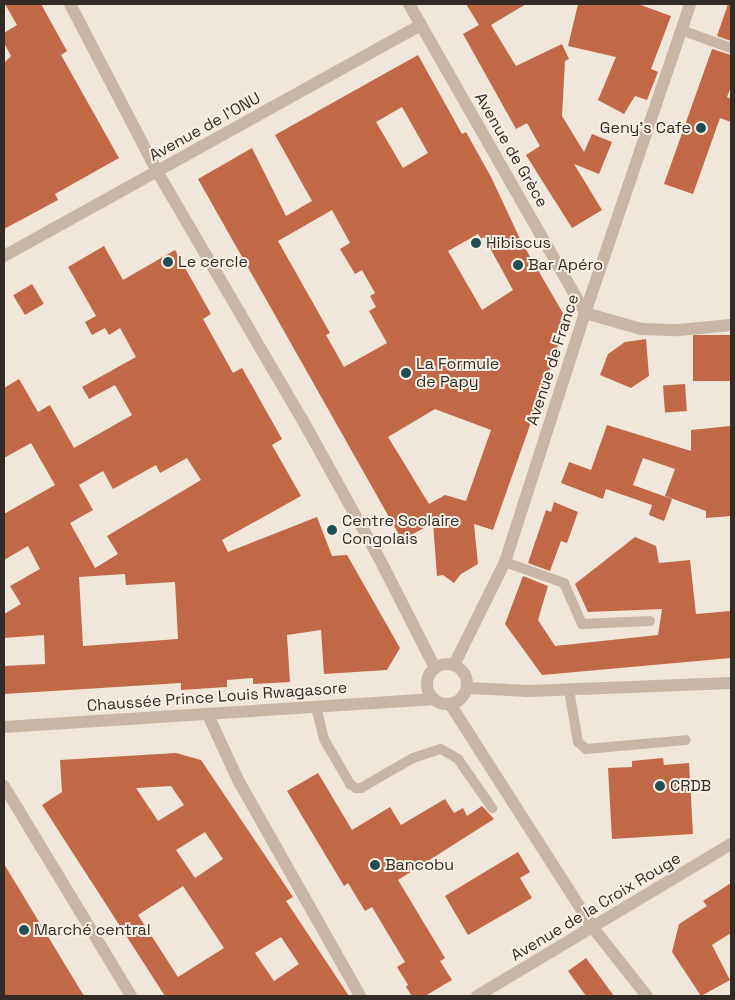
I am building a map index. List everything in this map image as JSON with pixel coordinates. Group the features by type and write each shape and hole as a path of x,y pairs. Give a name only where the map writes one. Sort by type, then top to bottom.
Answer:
{"street":[{"path":"70,4 158,172 302,419 378,556 435,668"},
{"name":"Avenue de Grèce","path":"409,4 585,313"},
{"name":"Avenue de France","path":"454,665 505,562 585,313 690,4"},
{"name":"Avenue de l'ONU","path":"4,256 421,26"},
{"path":"585,313 641,329 679,330 731,325"},
{"path":"450,704 463,697 467,688 464,673 454,665 435,668 427,679 432,699 450,704 594,929 646,996"},
{"path":"467,688 569,690 731,683"},
{"name":"Chaussée Prince Louis Rwagasore","path":"4,727 432,699"},
{"path":"208,715 238,780 360,996"},
{"path":"4,786 131,996"},
{"name":"Avenue de la Croix Rouge","path":"477,996 594,929 731,844"}],"lane":[{"path":"681,30 731,48"},
{"path":"505,562 564,583 582,624 650,621"},
{"path":"569,690 578,742 586,749 686,740"},
{"path":"316,707 324,739 350,784 356,788 361,788 413,758 440,749 458,759 492,808"}],"building":[{"path":"5,4 41,4 67,51 61,55 119,158 55,194 58,200 4,229 4,63 11,56 4,43 4,33 17,25"},
{"path":"466,4 526,4 491,25 516,66 562,44 569,59 565,61 562,116 584,152 592,134 612,142 599,174 574,164 602,210 572,228 526,155 540,146 527,123 516,129 463,34 479,25"},
{"path":"578,4 638,4 671,16 651,69 658,72 647,100 635,96 624,114 598,100 616,57 568,46"},
{"path":"728,4 731,4 731,41 717,36"},
{"path":"712,49 731,55 731,87 727,97 731,99 731,122 720,118 693,194 664,184"},
{"path":"418,55 462,134 466,132 491,177 521,241 567,320 493,530 474,524 478,564 461,574 454,583 443,575 437,576 433,523 402,540 198,179 252,148 286,216 312,201 275,135","holes":["402,107 428,153 403,168 376,122","332,210 350,243 340,249 355,274 362,270 375,293 370,296 376,307 369,311 387,343 344,367 326,335 330,333 278,241","478,234 481,239 484,237 513,290 482,310 448,251","435,409 491,430 466,501 445,495 429,504 388,437"]},
{"path":"104,246 123,280 175,250 211,314 203,319 233,373 242,368 282,439 272,445 301,496 222,540 228,552 317,517 332,556 347,555 400,648 387,670 324,674 321,630 287,635 290,682 253,684 253,678 227,680 227,687 181,690 181,683 4,694 4,666 45,664 44,635 4,638 4,614 21,604 10,586 40,569 28,546 4,560 4,514 55,485 31,443 4,458 4,388 19,379 38,412 50,405 74,448 132,415 115,385 89,399 82,387 136,357 120,328 109,335 105,328 92,335 85,322 96,316 68,267","holes":["187,458 201,480 107,536 118,554 95,568 70,523 93,510 79,485 103,471 113,489 156,465 160,473","125,574 126,585 175,582 178,639 83,646 79,577"]},
{"path":"32,284 44,304 25,315 13,295"},
{"path":"693,335 731,335 731,381 693,381"},
{"path":"646,339 649,376 631,388 600,375 608,354 625,342"},
{"path":"685,384 687,411 665,412 663,386"},
{"path":"607,425 691,451 691,430 731,426 731,516 706,518 706,511 665,496 675,469 643,458 633,485 672,499 664,521 649,515 652,505 606,489 603,499 561,483 569,462 591,470"},
{"path":"554,502 578,512 567,543 561,541 550,571 528,563 546,510 551,512"},
{"path":"635,537 656,546 659,563 690,560 696,614 731,611 731,658 542,675 505,624 523,576 548,586 538,620 555,646 658,635 662,609 588,612 575,584"},
{"path":"176,753 201,760 293,897 286,901 349,996 165,996 42,805 62,792 60,760","holes":["171,786 184,805 158,821 136,788","205,832 223,859 195,878 176,850","183,886 224,948 178,977 138,915","281,937 299,964 274,981 255,953"]},
{"path":"663,758 664,765 689,763 693,834 612,839 608,768 632,767 632,761"},
{"path":"318,773 352,830 390,807 401,825 445,799 454,813 463,808 467,816 482,806 494,819 398,880 445,958 440,961 452,980 425,996 412,996 406,987 408,985 397,967 405,962 372,907 365,911 348,883 344,886 287,791"},
{"path":"518,852 530,872 520,878 532,898 468,935 445,896"},
{"name":"Marché central","path":"4,864 84,996 4,996"},
{"path":"731,883 731,933 712,945 730,980 701,996 672,952 679,924 707,906 703,901"},
{"path":"586,958 614,996 586,996 568,971"}],"place":[{"name":"Geny's Cafe","path":"701,128"},
{"name":"Hibiscus","path":"476,243"},
{"name":"Le cercle","path":"168,262"},
{"name":"Bar Apéro","path":"518,265"},
{"name":"La Formule de Papy","path":"406,373"},
{"name":"Centre Scolaire Congolais","path":"332,530"},
{"name":"CRDB","path":"660,786"},
{"name":"Bancobu","path":"375,865"},
{"name":"Marché central","path":"24,930"}]}
